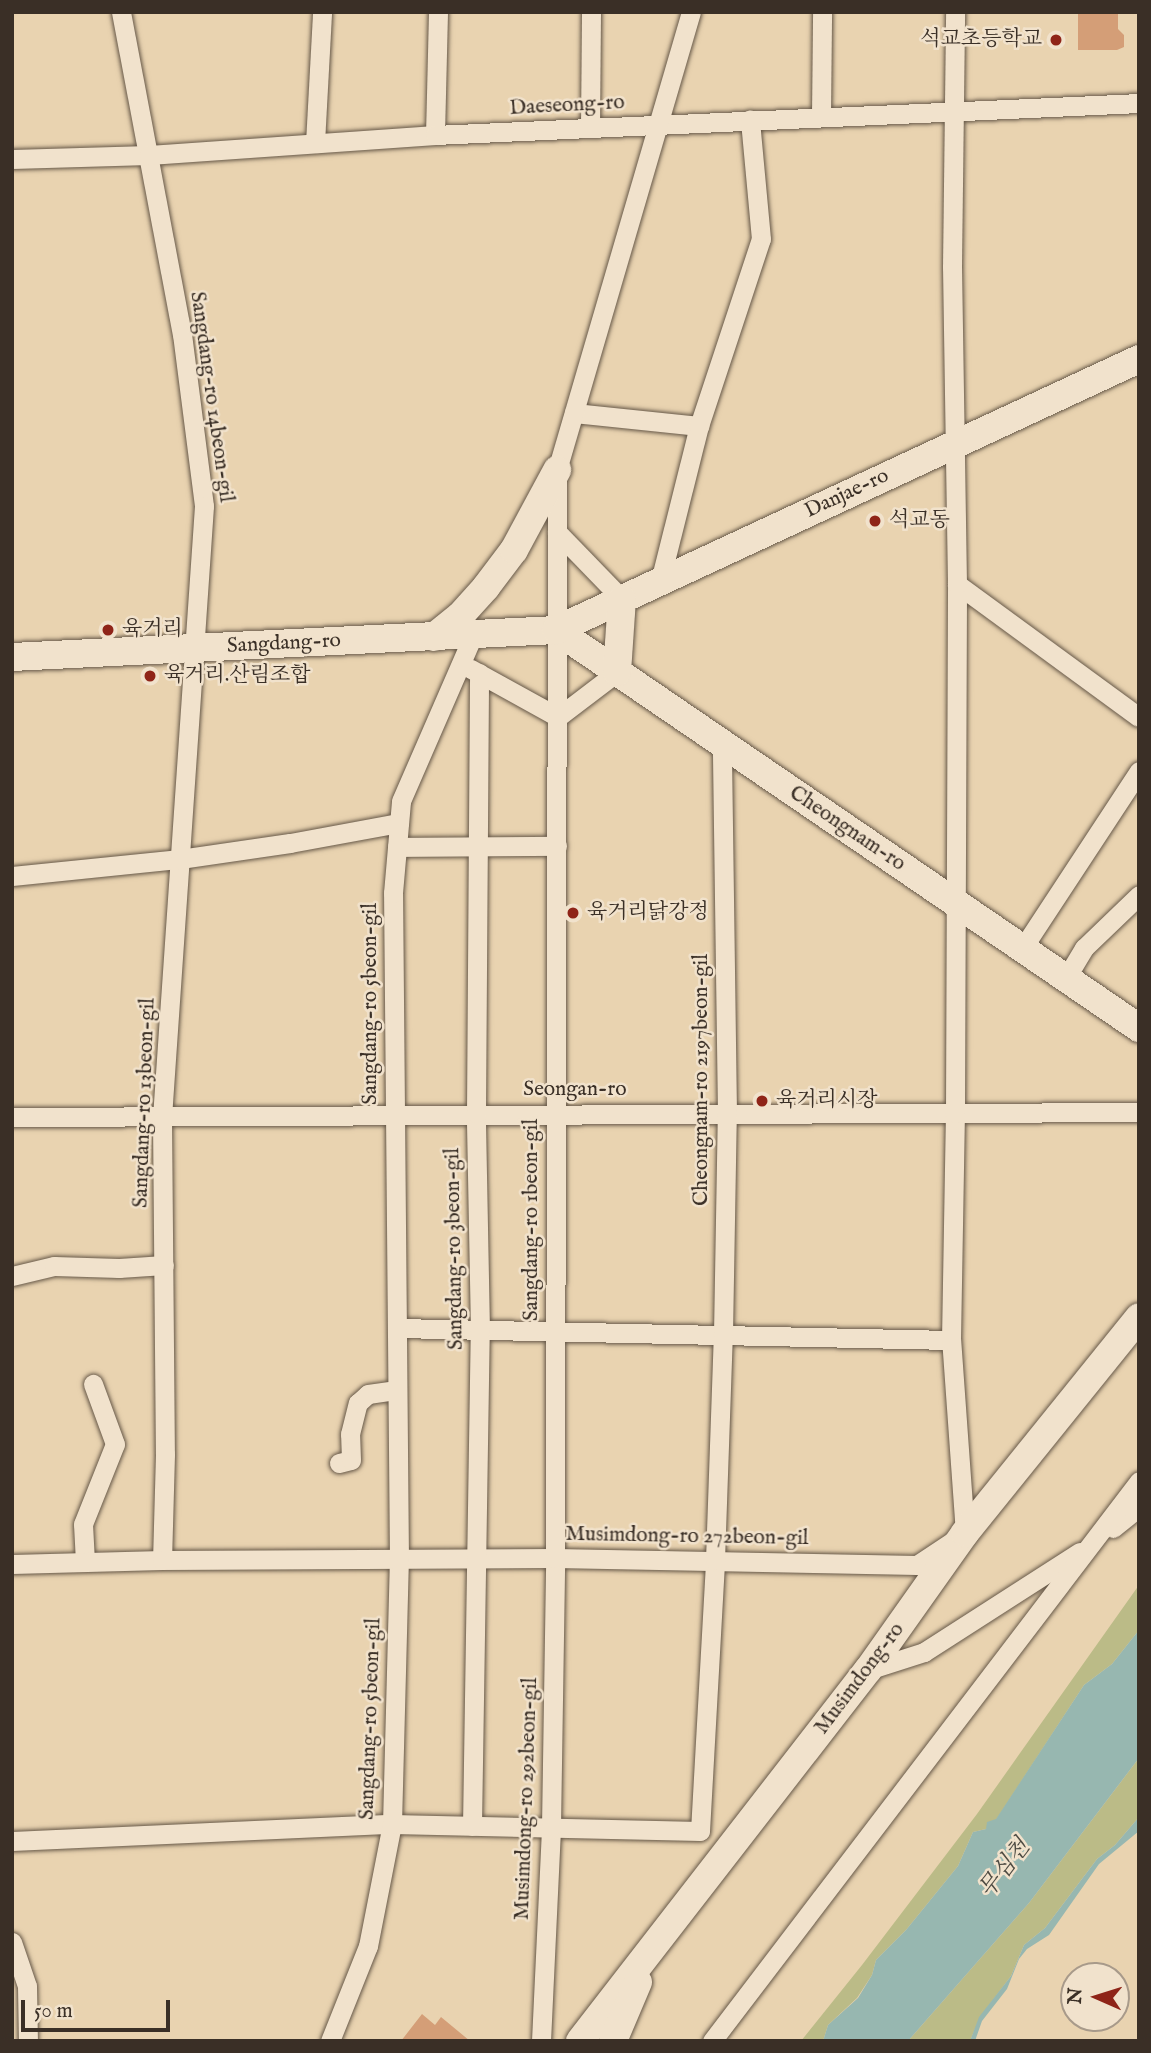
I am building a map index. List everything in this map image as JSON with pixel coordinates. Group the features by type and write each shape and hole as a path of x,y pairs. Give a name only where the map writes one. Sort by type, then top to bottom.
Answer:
{"street":[{"name":"Sangdang-ro 14beon-gil","path":"121,12 182,334 204,506 197,648"},
{"path":"315,143 322,12"},
{"path":"435,135 438,12"},
{"path":"590,128 591,12"},
{"name":"Sangdang-ro 1beon-gil","path":"555,1558 557,470 691,12"},
{"path":"821,116 822,12"},
{"path":"955,12 953,445 957,584 955,1114 951,1340 965,1532"},
{"name":"Daeseong-ro","path":"12,159 149,155 435,135 1139,103"},
{"path":"660,581 699,426 761,239 750,120"},
{"name":"Danjae-ro","path":"556,630 1139,359"},
{"path":"574,413 699,426"},
{"path":"434,637 460,616 507,559 557,470"},
{"path":"470,668 558,717 617,672 622,599 557,532"},
{"path":"957,584 1139,717"},
{"name":"Sangdang-ro","path":"12,657 556,630"},
{"name":"Cheongnam-ro","path":"556,630 1139,1028"},
{"name":"Sangdang-ro 5beon-gil","path":"330,2041 368,1946 392,1824 399,1560 393,893 401,801 470,668 474,633"},
{"name":"Sangdang-ro 13beon-gil","path":"162,1560 165,1454 162,1118 197,648"},
{"name":"Sangdang-ro 3beon-gil","path":"470,668 476,846 476,1113 480,1331 472,1826"},
{"name":"Cheongnam-ro 2197beon-gil","path":"700,1831 715,1560 723,1334 727,1113 722,743"},
{"path":"1022,948 1139,771"},
{"path":"12,876 180,859 399,823"},
{"path":"397,847 557,846"},
{"path":"1066,978 1084,948 1139,895"},
{"name":"Seongan-ro","path":"12,1116 162,1118 476,1113 1139,1112"},
{"path":"12,1276 54,1266 119,1268 164,1265"},
{"name":"Musimdong-ro","path":"580,2041 868,1670 965,1532 1139,1317"},
{"path":"397,1328 555,1334 723,1334 951,1340"},
{"path":"85,1562 83,1524 115,1444 93,1384"},
{"path":"339,1463 351,1461 350,1434 358,1403 368,1394 397,1390"},
{"path":"712,2041 1139,1481"},
{"path":"868,1670 925,1652 1091,1545 1139,1507"},
{"name":"Musimdong-ro 272beon-gil","path":"12,1564 162,1560 555,1558 917,1564 965,1532"},
{"name":"Musimdong-ro 292beon-gil","path":"541,2041 551,1827 555,1558"},
{"path":"12,1841 392,1824 700,1831 726,1853"},
{"path":"12,1942 27,1986 27,2041"},
{"path":"613,2041 651,1948"}],"green space":[{"path":"1139,1585 1139,1630 1112,1664 1084,1685 996,1820 986,1829 973,1832 958,1866 906,1930 876,1960 872,1975 857,1998 828,2025 823,2041 801,2041 977,1814"},
{"path":"1139,1758 1139,1817 1115,1845 1097,1859 1045,1928 1024,1945 1011,1976 980,2017 970,2041 908,2041 1029,1903"}],"water":[{"name":"무심천","path":"1139,1630 1139,1758 1029,1903 908,2041 823,2041 828,2025 858,1998 872,1975 876,1960 906,1930 958,1866 973,1832 986,1829 987,1822 996,1819 1084,1685 1112,1664"},
{"path":"1139,1817 1139,1831 1099,1864 1049,1935 1027,1949 1019,1959 1007,1989 982,2021 975,2041 970,2041 979,2017 1011,1976 1024,1945 1045,1928 1097,1859 1115,1845"}],"building":[{"path":"1078,12 1118,12 1118,29 1124,35 1124,47 1117,50 1078,50"},
{"path":"422,2014 435,2025 441,2017 470,2041 401,2041"}],"place":[{"name":"석교초등학교","path":"1056,40"},
{"name":"석교동","path":"875,521"},
{"name":"육거리","path":"108,630"},
{"name":"육거리.산림조합","path":"150,676"},
{"name":"육거리닭강정","path":"573,913"},
{"name":"육거리시장","path":"762,1101"}]}
